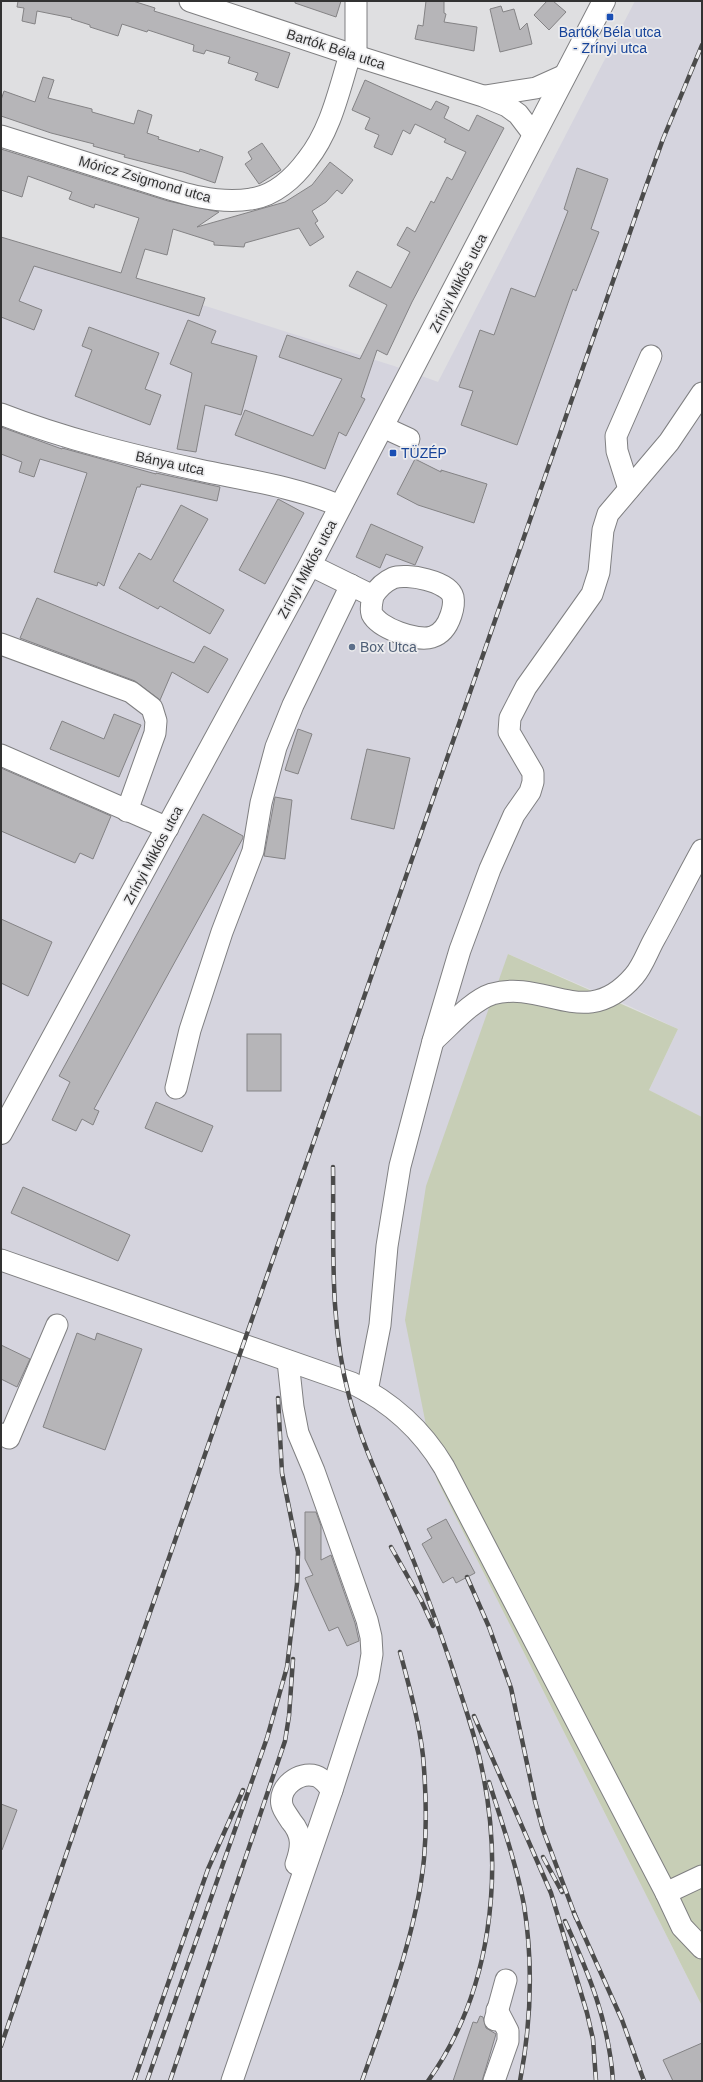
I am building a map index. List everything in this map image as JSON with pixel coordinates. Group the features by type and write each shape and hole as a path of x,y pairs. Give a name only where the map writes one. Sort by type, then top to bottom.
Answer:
{"main road":[{"name":"Zrínyi Miklós utca","path":"1,1133 310,565 604,1"}],"street":[{"name":"Bartók Béla utca","path":"190,1 353,56 483,96 507,106 518,114 534,135"},
{"name":"Móricz Zsigmond utca","path":"1,136 190,195 224,201 252,199 276,190 291,178 314,150 328,123 353,56 356,1"},
{"path":"483,96 536,88 565,75"},
{"path":"629,489 617,451 616,436 651,356"},
{"path":"367,1391 380,1325 387,1246 400,1166 433,1041 460,950 490,869 514,816 530,792 533,782 533,774 509,732 510,718 526,686 592,594 599,572 605,521 613,506 669,442 702,393"},
{"name":"Bánya utca","path":"1,414 29,425 132,455 266,484 320,498 340,506"},
{"path":"383,427 409,439"},
{"path":"310,565 373,596"},
{"path":"176,1088 190,1030 222,932 253,851 261,803 276,747 294,705 351,585"},
{"path":"1,644 131,692 152,708 156,721 155,733 127,811"},
{"path":"1,755 168,828"},
{"path":"433,1041 472,1005 492,995 515,991 529,992 571,1003 588,1004 601,1000 613,993 635,975 701,854"},
{"path":"1,1260 288,1361 367,1391 387,1403 411,1424 434,1450 444,1467 666,1893 682,1927 702,1948"},
{"path":"1,1434 9,1438 57,1325"},
{"path":"232,2081 332,1790 368,1678 372,1654 371,1637 314,1471 298,1433 293,1407 288,1361"},
{"path":"281,1937 279,1919 301,1848 300,1833 282,1805 282,1796 287,1785 295,1778 305,1774 317,1776 332,1790"},
{"path":"666,1893 702,1876"},
{"path":"682,1927 702,1924"},
{"path":"494,2081 508,2041 508,2031 496,2015 506,1980"}],"shaded area":[{"path":"635,1 702,1 702,1117 649,1090 678,1029 627,1005 508,954 437,1480 702,2006 702,2081 1,2081 1,241 394,366 438,382"}],"green space":[{"path":"508,954 678,1029 649,1090 702,1117 702,2006 437,1480 405,1320 426,1186"}],"building":[{"path":"18,1 133,1 155,8 154,11 290,53 278,88 255,80 258,73 228,63 230,57 206,50 204,54 193,51 194,45 148,30 147,32 122,24 118,36 90,27 90,25 71,19 72,18 37,11 35,24 22,21 24,8 17,7"},
{"path":"295,1 341,1 336,17 295,3"},
{"path":"426,1 444,1 444,13 446,14 444,22 477,27 474,51 415,39 418,25 423,26"},
{"path":"547,1 553,1 566,12 549,30 534,15"},
{"path":"501,6 503,12 514,9 520,30 527,23 532,44 500,52 490,9"},
{"path":"43,77 54,80 48,98 92,109 92,112 134,124 138,110 152,115 147,133 159,137 158,139 199,152 200,149 223,157 215,183 183,172 124,157 125,155 93,146 94,144 51,133 1,116 1,100 4,91 35,102"},
{"path":"365,80 431,110 436,101 449,107 444,118 469,131 477,115 504,128 412,302 387,355 377,350 361,397 365,399 346,436 339,432 325,469 235,435 245,410 313,436 342,379 279,357 287,335 360,359 387,305 349,286 357,271 391,288 410,252 397,245 407,227 415,232 431,201 434,203 447,177 452,180 466,152 444,142 446,139 415,124 410,134 403,130 392,155 374,147 379,135 365,129 370,118 352,110"},
{"path":"262,143 281,170 259,184 245,164 252,159 248,152"},
{"path":"1,149 168,201 219,212 197,227 285,202 312,185 330,162 353,180 342,194 337,190 326,202 312,211 318,221 315,223 324,237 310,246 299,228 245,243 244,247 214,245 214,242 173,229 167,255 145,249 136,278 205,298 199,316 34,266 19,301 42,310 34,330 1,317 1,237 121,273 139,218 95,204 94,208 69,199 72,192 28,176 22,197 1,190"},
{"path":"577,168 608,179 591,229 599,232 576,291 573,289 517,445 461,425 473,391 459,387 480,330 494,335 511,288 535,297 568,211 564,209"},
{"path":"188,320 216,331 211,343 257,356 241,415 205,405 196,452 177,449 192,373 170,364"},
{"path":"89,327 159,353 145,389 161,395 150,425 75,396 92,350 82,346"},
{"path":"1,427 62,449 156,474 220,487 217,501 141,484 140,487 137,487 104,586 98,582 97,586 54,572 87,473 40,459 34,477 19,472 22,462 1,454"},
{"path":"415,459 441,472 441,470 487,484 474,523 418,505 397,494"},
{"path":"278,499 304,513 265,584 239,570"},
{"path":"181,505 208,519 173,581 224,610 210,634 160,606 158,609 119,588 139,553 151,560"},
{"path":"371,524 423,547 415,565 386,554 380,568 356,557"},
{"path":"37,598 194,663 204,646 228,659 208,693 172,672 160,700 135,681 20,638"},
{"path":"114,714 141,725 119,777 50,749 62,721 104,739"},
{"path":"298,729 312,734 298,774 285,770"},
{"path":"367,749 410,758 394,829 351,819"},
{"path":"1,768 111,816 93,859 80,853 75,863 1,831"},
{"path":"275,797 292,800 285,859 264,856"},
{"path":"203,814 243,836 243,838 94,1109 99,1111 93,1125 82,1119 76,1131 52,1120 70,1082 59,1076"},
{"path":"1,919 52,942 28,996 1,983"},
{"path":"247,1034 281,1034 281,1091 247,1091"},
{"path":"156,1102 213,1126 202,1152 145,1128"},
{"path":"23,1187 130,1235 118,1261 11,1213"},
{"path":"77,1333 95,1340 97,1333 142,1349 105,1450 43,1427"},
{"path":"1,1345 30,1359 17,1387 1,1379"},
{"path":"305,1512 316,1512 321,1526 321,1560 331,1555 355,1623 359,1641 347,1646 338,1627 329,1631 305,1578 313,1575 305,1559"},
{"path":"446,1519 475,1573 456,1583 453,1577 443,1583 422,1544 432,1538 427,1529"},
{"path":"1,1804 17,1810 2,1850 1,1850"},
{"path":"480,2016 483,2017 486,2028 496,2034 482,2081 453,2081 473,2022 477,2023"},
{"path":"702,2043 702,2081 673,2081 663,2060"}],"railway":[{"path":"1,2046 82,1808 644,192 663,139 702,45"},
{"path":"333,1167 333,1254 335,1311 338,1339 349,1396 361,1436 416,1566 451,1664 476,1742 489,1809 492,1850 491,1890 487,1931 479,1971 467,2009 450,2046 428,2081"},
{"path":"147,2081 267,1738 287,1667 297,1584 298,1552 282,1473 278,1398"},
{"path":"391,1547 421,1600 433,1626"},
{"path":"467,1577 489,1627 511,1688 535,1801 543,1830 576,1918"},
{"path":"362,2081 408,1943 415,1914 424,1859 426,1808 423,1756 416,1717 400,1652"},
{"path":"170,2081 285,1741 289,1716 293,1659"},
{"path":"474,1716 551,1893 587,2013 593,2039 596,2081"},
{"path":"489,1782 517,1874 527,1927 530,1993 527,2037 520,2081"},
{"path":"134,2081 208,1869 243,1790"},
{"path":"543,1857 562,1892"},
{"path":"574,1913 622,2020 644,2081"},
{"path":"565,1921 590,1979 602,2018 611,2059 613,2081"}],"place":[{"name":"Bartók Béla utca - Zrínyi utca","path":"610,17"},
{"name":"TÜZÉP","path":"393,453"},
{"name":"Box Utca","path":"352,647"}]}
